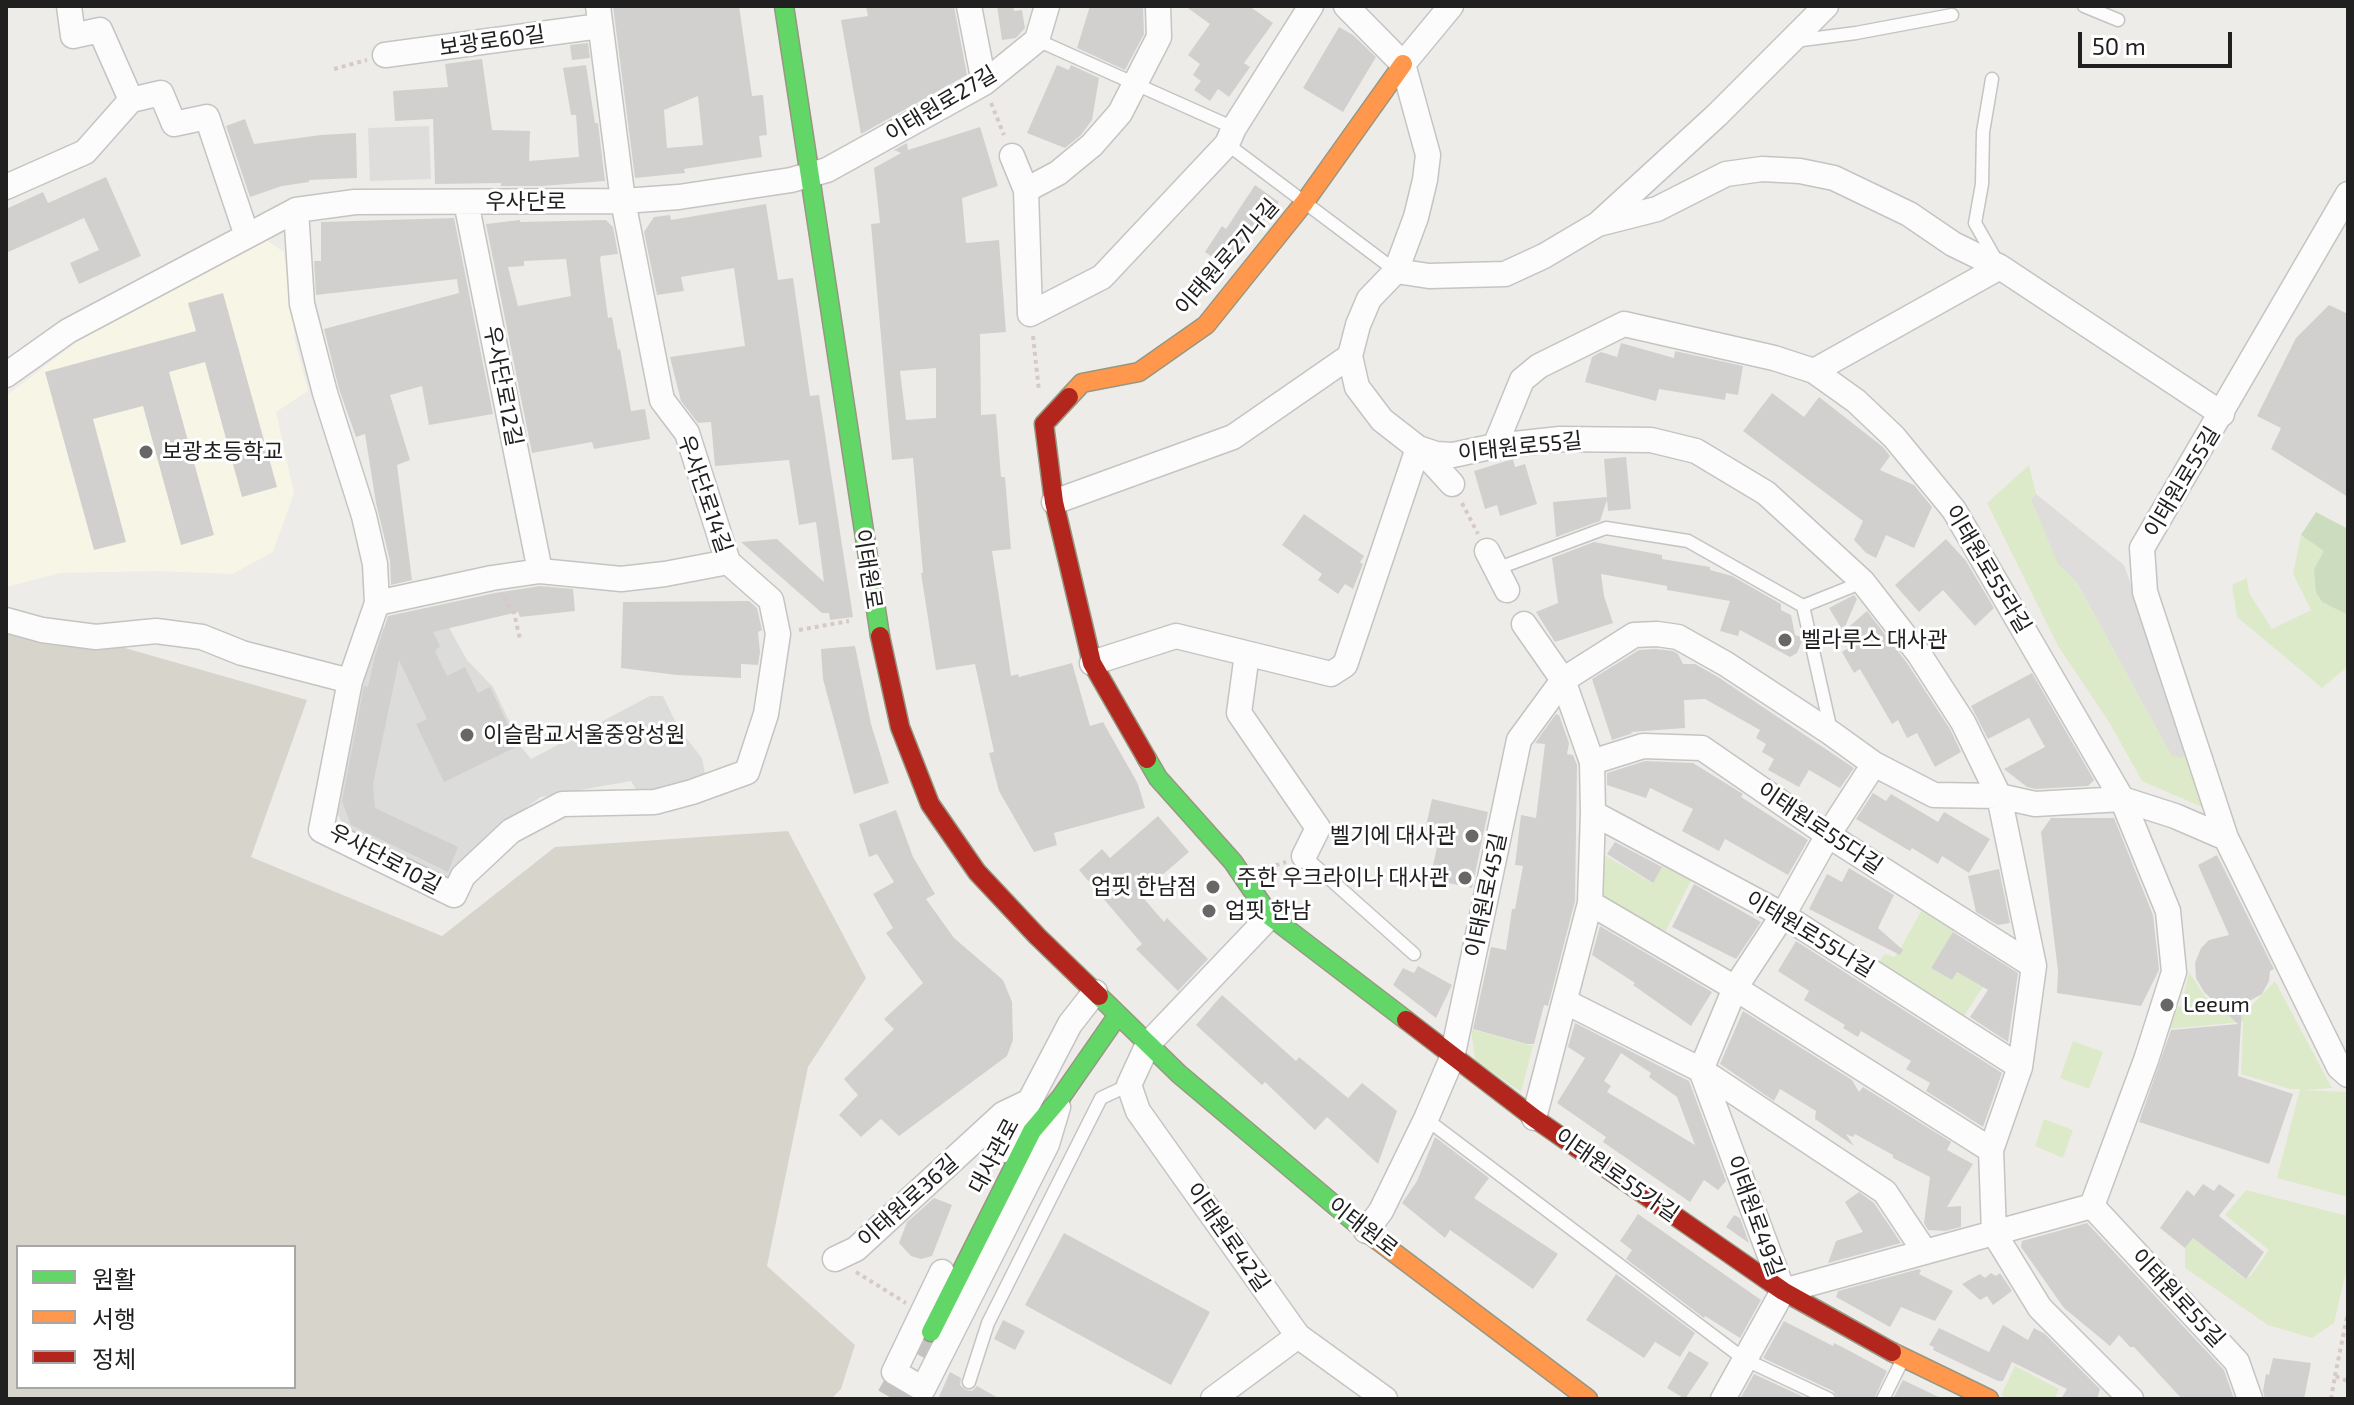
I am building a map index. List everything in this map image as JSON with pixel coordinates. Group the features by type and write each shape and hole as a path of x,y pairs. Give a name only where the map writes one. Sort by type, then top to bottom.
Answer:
{"street":[{"path":"69,6 73,36 100,30 131,100"},
{"name":"이태원로","path":"784,6 875,616 900,727 930,804 977,872 1179,1074 1366,1231 1588,1399"},
{"path":"969,6 984,83"},
{"path":"1037,40 1047,6"},
{"path":"1026,190 1058,173 1092,145 1120,113 1159,37 1158,6"},
{"path":"1012,156 1026,190 1030,314 1102,277 1230,136 1311,6"},
{"path":"1054,502 1233,437 1350,356 1369,299 1396,271 1416,217 1428,155 1403,64 1346,6"},
{"path":"1403,64 1451,6"},
{"path":"1396,271 1429,276 1505,274 1544,256 1598,224 1717,115 1826,6"},
{"name":"보광로60길","path":"385,55 599,16 623,201"},
{"name":"이태원로27길","path":"809,176 827,170 984,83 1037,40"},
{"name":"이태원로27나길","path":"1044,424 1082,383 1139,372 1206,325 1304,203 1403,64"},
{"path":"6,187 85,152 131,100 161,93 174,124 207,117 247,236"},
{"path":"1598,224 1657,209 1726,174 1762,169 1800,171 1834,178 1909,214 1953,244 2000,267 2222,414"},
{"name":"우사단로","path":"6,375 68,331 296,210 355,202 623,201 679,197 809,176"},
{"name":"이태원로55길","path":"2348,194 2142,548 2145,592 2226,838 2339,1067 2348,1075"},
{"name":"우사단로14길","path":"623,201 662,400 687,433 728,562 771,600 778,634 766,714 747,772"},
{"name":"우사단로12길","path":"466,202 540,571"},
{"name":"우사단로10길","path":"296,210 302,304 325,393 364,516 375,564 377,603 350,681 321,830 454,895 463,876 511,831 562,804 655,802 747,772"},
{"path":"1814,371 2000,267"},
{"name":"이태원로55라길","path":"1495,446 1522,380 1539,366 1624,324 1774,358 1814,371 1856,401 1894,437 1954,510 2122,799"},
{"name":"이태원로55길","path":"1350,356 1357,387 1382,420 1418,448 1436,454 1453,455 1495,446 1560,439 1651,440 1696,451 1766,493 1863,582 1919,654 1946,695 1999,796 2034,966 2020,1067 1991,1150 1994,1233 2040,1308 2131,1399"},
{"path":"1044,424 1054,502 1092,663 1158,778 1233,862 1270,916 1452,1058"},
{"path":"1092,663 1176,636 1331,674 1345,665 1418,448 1452,484"},
{"path":"377,603 540,571 621,579 728,562"},
{"path":"6,620 42,630 96,637 156,631 202,637 242,653 350,681"},
{"path":"1524,624 1563,680 1592,762 1590,903 1534,1118"},
{"name":"이태원로45길","path":"1366,1231 1381,1211 1452,1058 1519,740 1563,680 1634,635 1678,637 1726,664 1874,764 1934,795 1999,796"},
{"path":"1247,654 1239,713 1318,828 1304,856"},
{"name":"이태원로55다길","path":"1592,762 1643,746 1702,748 1828,835 2034,966"},
{"path":"1701,1070 1735,988 1874,764"},
{"path":"1999,796 2035,804 2122,799 2175,816 2226,838"},
{"path":"1783,1291 2092,1206 2146,1060 2174,972 2168,911 2122,799"},
{"name":"이태원로55나길","path":"1593,813 1783,915 2020,1067"},
{"path":"1590,903 1735,988 1991,1150"},
{"path":"1129,1085 1148,1044 1270,916"},
{"name":"이태원로36길","path":"835,1259 856,1249 1003,1114 1026,1103 1070,1024 1095,992"},
{"path":"1566,1002 1701,1070 1885,1192 1925,1252"},
{"name":"대사관로","path":"926,1322 1032,1131 1061,1097 1118,1015"},
{"name":"이태원로55가길","path":"1452,1058 1783,1291 1904,1358 1989,1399"},
{"name":"이태원로49길","path":"1701,1070 1783,1291 1723,1399"},
{"name":"이태원로42길","path":"1129,1085 1138,1111 1298,1336 1385,1399"},
{"path":"1026,1103 926,1322 894,1372 923,1389 1047,1144 1061,1097"},
{"name":"이태원로55길","path":"2092,1206 2237,1362 2250,1399"},
{"path":"1213,1399 1298,1336"}],"lane":[{"path":"2084,6 2118,20"},
{"path":"1791,41 1856,33 1952,15"},
{"path":"1037,40 1136,84 1230,136 1304,203 1396,271"},
{"path":"1992,79 1983,132 1982,184 1975,223 2000,267"},
{"path":"1496,570 1606,528 1688,541 1803,606 1831,733"},
{"path":"1803,606 1863,582"},
{"path":"1304,856 1414,954"},
{"path":"969,1382 988,1323 1101,1098 1129,1085"},
{"path":"1426,1119 1744,1359 1829,1399"},
{"path":"1883,1399 1904,1358"}],"path":[{"path":"334,69 385,55"},
{"path":"984,83 1012,156"},
{"path":"1030,314 1044,424"},
{"path":"1452,484 1496,570"},
{"path":"492,578 514,613 520,639"},
{"name":"이태원로","path":"778,634 859,619"},
{"path":"835,1259 926,1322"},
{"path":"2331,1399 2348,1312"},
{"path":"2335,1376 2348,1381"}],"shaded area":[{"path":"429,126 431,179 370,181 368,128"},
{"name":"보광초등학교","path":"266,240 284,252 295,341 308,391 276,412 294,493 273,552 232,574 157,571 60,573 6,587 6,396 91,331"},
{"path":"2036,494 2124,565 2191,752 2181,758 2171,755 2076,581 2058,564 2031,499"},
{"path":"6,614 307,700 251,857 442,936 555,847 788,831 866,978 808,1067 767,1266 855,1345 841,1389 831,1399 6,1399"},
{"path":"442,615 467,660 493,687 522,748 531,759 650,696 663,696 679,729 702,758 706,779 640,796 631,781 541,797 497,828 458,871 446,878 346,831 331,801 372,625 406,632"}],"green space":[{"path":"2029,465 2036,494 2031,499 2171,755 2191,752 2211,811 2142,781 2109,722 2058,646 1987,503"},
{"path":"2316,512 2348,529 2348,615 2322,602 2316,592 2314,569 2324,551 2301,535"},
{"path":"2301,535 2325,551 2314,569 2322,602 2348,615 2348,666 2322,688 2237,617 2232,585 2247,578 2249,593 2272,629 2311,610 2293,574"},
{"path":"1601,853 1652,883 1667,857 1695,873 1664,934 1597,896"},
{"path":"1925,904 1958,925 1931,968 1952,980 1957,972 1983,987 1962,1019 1877,964 1885,954 1894,957 1899,951"},
{"path":"2189,972 2211,1005 2232,1011 2251,1006 2275,981 2332,1088 2303,1090 2348,1092 2348,1197 2277,1178 2300,1089 2290,1089 2241,1074 2243,1022 2167,1029 2171,1008 2181,1006"},
{"path":"1471,1029 1533,1046 1521,1092 1475,1060"},
{"path":"2073,1041 2103,1052 2089,1089 2060,1078"},
{"path":"2044,1119 2073,1130 2063,1158 2035,1146"},
{"path":"2246,1190 2348,1216 2348,1263 2334,1323 2312,1338 2268,1325 2185,1268 2185,1248 2193,1238 2245,1279 2251,1275 2269,1250 2225,1215"},
{"path":"2015,1366 2059,1389 2055,1399 2009,1399 2001,1395"}],"building":[{"path":"613,6 739,6 752,96 763,95 767,135 759,136 762,157 684,169 685,173 635,178","holes":["698,96 703,145 667,148 664,110"]},
{"path":"866,6 954,6 967,75 861,134 841,20 868,16"},
{"path":"997,6 1013,6 1014,11 1022,10 1025,28 1016,38 1002,40"},
{"path":"1090,6 1143,6 1144,34 1125,70 1077,48"},
{"path":"1185,6 1249,6 1273,23 1244,63 1250,67 1229,97 1218,89 1210,101 1194,90 1201,81 1193,75 1200,64 1188,55 1210,24"},
{"path":"1339,27 1353,35 1376,57 1343,112 1303,88"},
{"path":"588,43 590,58 572,60 570,45"},
{"path":"482,59 492,130 530,131 529,161 579,157 576,115 571,115 563,68 586,65 595,123 598,123 605,181 542,186 435,184 433,119 395,121 393,91 448,87 445,64"},
{"path":"1057,65 1069,70 1071,65 1099,78 1092,120 1081,135 1065,148 1027,133"},
{"path":"245,119 254,144 356,133 357,178 309,180 250,197 226,126"},
{"path":"980,127 998,186 962,198 966,243 999,240 1006,332 980,334 981,415 996,414 1001,477 1005,477 1011,549 992,551 1011,676 1018,674 1019,677 1072,663 1090,726 1103,722 1138,784 1145,808 1054,833 1057,845 1034,852 999,791 989,753 994,752 975,664 936,670 921,573 913,458 892,460 871,224 880,223 874,168 901,153 894,150 907,143 908,150","holes":["936,368 936,418 906,420 900,371"]},
{"path":"106,177 141,256 79,284 70,263 99,250 84,218 6,253 6,209 43,192 48,203"},
{"path":"1255,185 1279,202 1227,267 1205,252 1222,226 1226,229"},
{"path":"766,204 778,280 793,278 810,396 819,395 853,617 830,620 829,613 822,613 741,542 777,539 824,582 816,522 799,525 789,460 715,466 711,422 698,423 681,401 670,357 745,346 734,268 681,277 684,291 657,295 644,232 654,217 670,215 671,220"},
{"path":"454,218 493,414 429,425 422,386 390,395 410,460 397,465 412,580 391,585 390,561 376,503 365,434 356,437 339,389 324,329 459,293 457,279 316,295 314,261 321,261 321,222"},
{"path":"520,220 606,220 613,227 618,254 601,256 600,259 608,318 612,317 620,349 631,411 645,409 650,439 594,449 592,442 532,453 486,224","holes":["566,259 571,296 518,306 508,267 524,266 524,261"]},
{"path":"223,293 277,487 242,497 205,362 169,372 214,535 181,545 143,406 93,419 126,542 94,550 45,372 196,331 188,303"},
{"path":"2329,305 2348,314 2348,497 2271,449 2281,428 2257,416 2296,338"},
{"path":"1621,343 1674,358 1675,351 1743,366 1738,395 1726,393 1725,400 1659,389 1656,401 1585,382 1592,357 1601,352 1617,357"},
{"path":"1772,393 1804,417 1819,397 1883,447 1890,456 1880,470 1914,485 1932,507 1914,548 1886,535 1876,558 1866,553 1854,540 1863,521 1743,431"},
{"path":"1626,457 1631,509 1608,511 1607,500 1600,521 1556,537 1553,502 1607,497 1604,459"},
{"path":"1513,459 1515,467 1525,464 1537,504 1500,516 1497,505 1485,509 1474,471"},
{"path":"1304,514 1364,556 1353,589 1345,584 1338,594 1318,580 1322,574 1282,545"},
{"path":"1946,539 1966,561 1994,608 1975,626 1943,590 1919,612 1895,585"},
{"path":"1594,542 1662,555 1662,559 1710,567 1710,570 1732,576 1781,604 1781,610 1791,615 1795,635 1802,641 1797,653 1790,657 1740,630 1738,636 1720,631 1730,601 1601,574 1613,623 1555,642 1536,612 1558,603 1552,558"},
{"path":"540,586 573,589 575,611 520,617 518,612 433,632 440,646 435,651 447,676 465,667 478,693 490,687 518,746 444,782 416,724 427,719 399,660 373,784 375,808 458,847 448,872 351,825 342,801 364,686 368,687 388,616"},
{"path":"1854,595 1857,599 1843,631 1829,608"},
{"path":"749,601 757,608 762,630 758,632 760,652 758,665 741,664 741,678 621,668 623,602"},
{"path":"1867,611 1907,663 1950,729 1961,752 1935,767 1917,733 1907,738 1898,720 1892,724 1860,669 1854,673 1842,652 1852,646 1843,632"},
{"path":"855,646 871,724 889,783 854,794 823,679 821,649"},
{"path":"1639,650 1673,651 1683,664 1695,664 1718,677 1854,768 1840,788 1809,770 1799,787 1768,770 1774,759 1762,752 1766,744 1756,738 1760,730 1705,699 1684,700 1685,728 1630,732 1633,733 1612,740 1592,679"},
{"path":"2032,673 2094,780 2088,786 2027,787 2004,769 2045,747 2029,718 1988,739 1971,706"},
{"path":"1556,714 1569,743 1567,754 1573,755 1577,765 1575,901 1548,1006 1544,1005 1534,1044 1527,1044 1473,1029 1491,947 1506,950 1523,866 1515,865 1521,815 1536,818 1545,744 1535,743"},
{"path":"1645,761 1693,763 1808,840 1788,875 1725,839 1719,851 1682,831 1693,809 1650,788 1646,798 1607,785 1607,773"},
{"path":"1873,793 1886,801 1891,794 1938,822 1944,812 1990,839 1969,873 1942,856 1938,864 1856,819"},
{"path":"1432,799 1488,812 1472,888 1430,879 1439,838 1424,835"},
{"path":"896,810 913,857 935,894 926,899 954,938 1003,980 1012,1002 1013,1040 1007,1056 899,1136 881,1119 861,1137 839,1115 858,1095 844,1079 894,1029 884,1019 923,983 886,933 893,928 873,894 894,882 877,854 869,857 859,824"},
{"path":"1158,816 1189,852 1140,894 1164,922 1167,918 1208,959 1178,991 1136,949 1142,944 1079,870 1102,849 1110,858"},
{"path":"2051,818 2114,818 2153,915 2159,970 2141,1006 2057,993 2058,971 2041,832"},
{"path":"1615,842 1662,867 1653,883 1607,854"},
{"path":"2217,855 2274,969 2270,971 2262,994 2242,1005 2238,1076 2293,1094 2269,1164 2139,1122 2171,1030 2238,1024 2204,992 2196,978 2195,963 2201,948 2209,940 2229,935 2198,865"},
{"path":"1849,868 1894,895 1878,928 1903,950 1900,955 1809,909 1827,874 1842,882"},
{"path":"1999,869 2010,923 1998,925 1976,912 1968,876"},
{"path":"1694,884 1761,922 1736,959 1672,927"},
{"path":"1600,926 1712,992 1691,1026 1592,955"},
{"path":"1953,932 2018,973 2008,1042 1970,1017 1988,990 1957,972 1952,980 1931,968"},
{"path":"1796,941 2002,1073 1983,1127 1926,1091 1930,1083 1906,1069 1911,1061 1861,1031 1858,1037 1843,1028 1845,1025 1804,1000 1809,991 1778,971"},
{"path":"1418,966 1452,985 1436,1018 1393,985 1403,968 1414,973"},
{"path":"1222,995 1296,1061 1299,1057 1348,1098 1362,1083 1397,1111 1378,1164 1327,1117 1315,1130 1265,1082 1262,1085 1196,1025"},
{"path":"1743,1011 1852,1080 1859,1092 1863,1087 1951,1142 1947,1150 1973,1164 1947,1207 1961,1206 1961,1227 1945,1231 1928,1230 1924,1223 1930,1177 1855,1134 1853,1137 1846,1134 1854,1146 1815,1119 1816,1111 1780,1089 1774,1101 1720,1064"},
{"path":"1575,1023 1689,1081 1726,1181 1718,1190 1704,1180 1690,1202 1603,1142 1606,1137 1557,1103 1585,1058 1568,1047","holes":["1621,1053 1651,1073 1649,1077 1677,1097 1695,1145 1607,1092 1611,1086 1604,1081"]},
{"path":"1435,1137 1489,1178 1474,1198 1558,1254 1533,1289 1450,1230 1445,1238 1402,1203 1417,1181"},
{"path":"2203,1184 2214,1191 2219,1184 2235,1195 2219,1216 2264,1252 2246,1279 2193,1238 2185,1248 2160,1228 2187,1190 2194,1196"},
{"path":"1859,1192 1874,1203 1901,1243 1828,1263 1836,1241 1863,1232 1845,1202"},
{"path":"934,1198 952,1205 932,1256 921,1259 911,1256 899,1243 907,1222"},
{"path":"1638,1214 1761,1300 1740,1338 1704,1318 1626,1259 1632,1250 1620,1241"},
{"path":"1734,1215 1740,1218 1749,1243 1726,1227"},
{"path":"2087,1223 2224,1370 2234,1399 2182,1399 2119,1335 2110,1346 2064,1308 2021,1247 2022,1241"},
{"path":"1064,1233 1210,1312 1171,1385 1025,1305"},
{"path":"1919,1269 1919,1274 1953,1291 1935,1321 1901,1307 1890,1327 1836,1297 1838,1291"},
{"path":"1991,1273 1996,1276 2000,1273 2012,1291 1993,1305 1987,1296 1980,1300 1962,1284 1980,1274 1985,1278"},
{"path":"1616,1274 1695,1333 1680,1357 1655,1342 1644,1358 1586,1320"},
{"path":"1003,1320 1025,1331 1015,1350 994,1339"},
{"path":"1784,1321 1887,1371 1874,1399 1838,1399 1833,1391 1763,1358"},
{"path":"2003,1325 2028,1340 2034,1328 2045,1334 2100,1389 2097,1399 2061,1399 2067,1389 2012,1362 2003,1381 1998,1381 1933,1350 1934,1347 1929,1345 1939,1328 1989,1352"},
{"path":"1689,1351 1709,1363 1685,1399 1667,1388"},
{"path":"2273,1358 2311,1363 2304,1399 2265,1399 2266,1374 2269,1375"},
{"path":"950,1372 961,1378 960,1385 966,1390 972,1391 977,1386 1000,1399 938,1399"},
{"path":"1754,1374 1808,1399 1740,1399"},
{"path":"1903,1380 1943,1399 1893,1399"}],"tunnel":[{"path":"893,1399 931,1332"}],"traffic: fast":[{"path":"784,6 880,636"},
{"path":"1147,759 1158,778 1233,862 1270,916 1406,1020"},
{"path":"1099,996 1179,1074 1364,1230"},
{"path":"931,1332 1032,1131 1061,1097 1118,1015"}],"traffic: slow":[{"path":"1069,397 1082,383 1139,372 1206,325 1304,203 1403,64"},
{"path":"1364,1230 1588,1399"},
{"path":"1892,1352 1989,1399"}],"traffic: jam":[{"path":"1069,397 1044,424 1054,502 1092,663 1147,759"},
{"path":"880,636 900,727 930,804 977,872 1099,996"},
{"path":"1406,1020 1534,1118 1783,1291 1892,1352"}],"place":[{"name":"보광초등학교","path":"146,452"},
{"name":"벨라루스 대사관","path":"1785,640"},
{"name":"이슬람교서울중앙성원","path":"467,735"},
{"name":"벨기에 대사관","path":"1472,836"},
{"name":"주한 우크라이나 대사관","path":"1465,878"},
{"name":"업핏 한남점","path":"1213,887"},
{"name":"업핏 한남","path":"1209,911"},
{"name":"Leeum","path":"2167,1005"}]}
